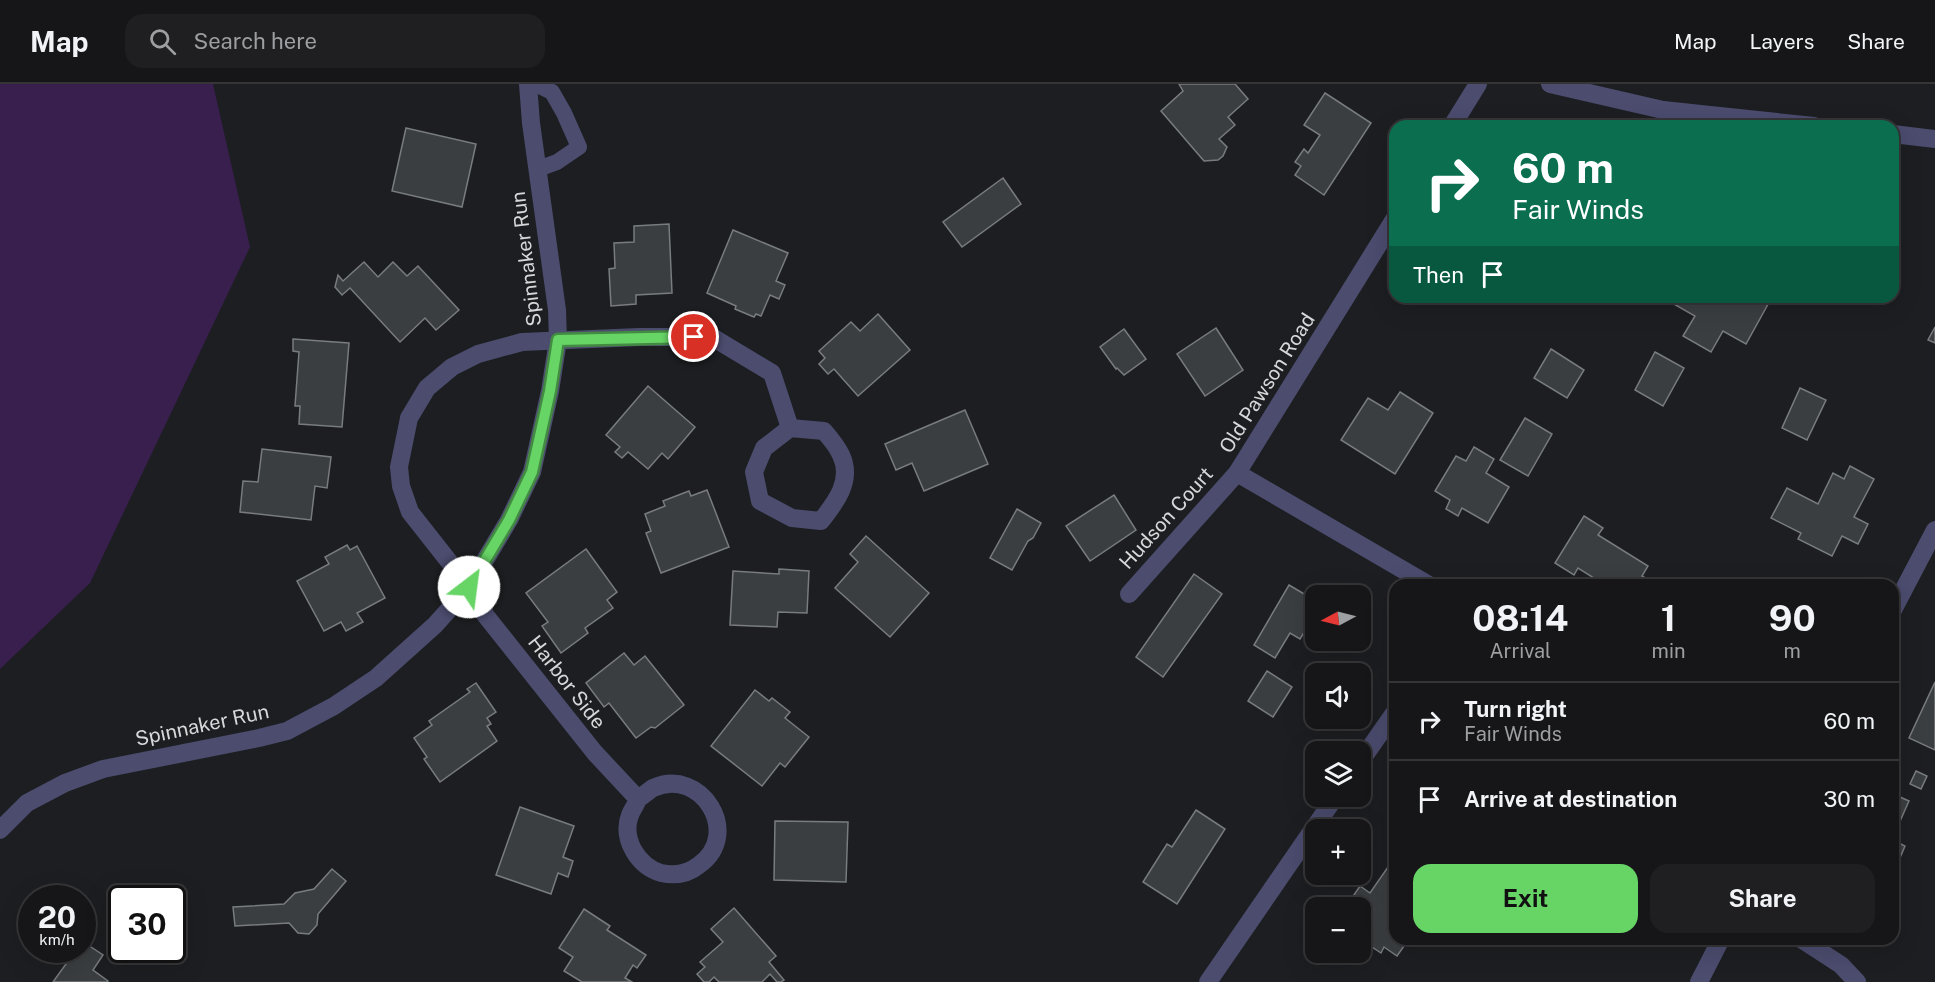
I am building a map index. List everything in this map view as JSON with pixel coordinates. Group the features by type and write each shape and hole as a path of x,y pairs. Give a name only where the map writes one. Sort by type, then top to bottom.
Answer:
{"street":[{"name":"Spinnaker Run","path":"0,830 27,803 64,783 103,769 287,731 334,706 376,678 435,625 469,587 509,520 532,472 550,391 558,340 557,310 531,123 528,84"},
{"path":"1456,120 1479,84"},
{"path":"1550,84 1663,110 1757,120"},
{"path":"1899,135 1935,139"},
{"name":"Old Pawson Road","path":"1389,228 1237,473 1419,579"},
{"name":"Harbor Side","path":"639,799 588,744 486,616 469,587 410,512 401,486 399,466 410,418 427,388 452,368 478,354 522,342 712,337 772,373 790,428"},
{"path":"790,428 824,431 842,456 846,479 837,502 821,521 792,518 760,501 754,472 764,448 790,428"},
{"name":"Hudson Court","path":"1129,594 1237,473"},
{"path":"1899,599 1935,530"},
{"path":"1371,746 1389,721"},
{"path":"671,784 689,787 704,797 715,812 718,822 716,842 707,860 690,872 670,875 651,870 636,856 628,837 629,817 639,799 653,788 671,784"},
{"path":"1208,982 1328,807"},
{"path":"1699,982 1718,945"},
{"path":"1811,945 1841,965 1857,982"}],"lane":[{"path":"536,84 552,92 579,147 557,162 538,169"}],"shaded area":[{"path":"0,84 213,84 250,247 90,583 0,669"}],"building":[{"path":"1179,84 1235,84 1248,99 1228,117 1235,125 1219,139 1227,147 1223,156 1218,160 1204,161 1161,111 1183,91"},
{"path":"1325,93 1371,123 1324,195 1295,175 1301,166 1295,162 1304,149 1308,153 1320,135 1304,125"},
{"path":"406,128 476,144 462,207 392,191"},
{"path":"1003,178 1021,204 962,247 943,222"},
{"path":"669,224 672,293 636,295 636,304 611,306 609,269 615,268 614,243 634,242 634,226"},
{"path":"733,230 788,253 776,281 785,285 779,299 770,295 761,316 756,314 754,317 735,309 736,306 707,293"},
{"path":"364,262 378,277 393,262 407,276 418,266 459,310 436,330 425,318 400,342 350,288 342,295 335,287 338,275 343,281"},
{"path":"1672,303 1769,303 1746,344 1723,331 1711,352 1683,336 1695,316"},
{"path":"878,314 910,350 858,396 834,369 828,374 819,364 825,358 819,351 851,322 860,331"},
{"path":"1935,327 1935,343 1928,340"},
{"path":"1216,328 1243,370 1205,396 1177,354"},
{"path":"1124,329 1146,359 1124,375 1116,369 1100,347"},
{"path":"293,339 349,343 342,427 299,424 300,406 295,406 299,352 293,351"},
{"path":"1551,349 1584,370 1567,398 1534,378"},
{"path":"1655,352 1684,368 1663,406 1635,390"},
{"path":"648,386 695,427 668,459 662,453 648,469 628,452 622,458 615,452 620,447 606,435"},
{"path":"1800,388 1826,400 1807,440 1782,428"},
{"path":"1400,392 1433,413 1395,474 1341,440 1368,398 1388,410"},
{"path":"965,410 988,464 924,491 912,463 896,470 885,444"},
{"path":"1525,418 1552,434 1528,476 1500,460"},
{"path":"1474,447 1494,459 1486,473 1509,487 1488,523 1462,508 1458,516 1446,509 1450,500 1435,491 1456,456 1466,461"},
{"path":"262,449 331,457 327,488 315,486 311,520 240,512 243,481 258,482"},
{"path":"1850,466 1874,479 1854,517 1868,524 1858,544 1842,536 1832,556 1798,539 1801,533 1771,518 1787,488 1818,504 1833,473 1844,479"},
{"path":"707,490 729,547 661,573 646,533 651,531 645,514 665,506 663,501 689,491 691,496"},
{"path":"1114,495 1136,530 1090,561 1066,526"},
{"path":"1017,509 1041,523 1012,570 990,558"},
{"path":"1584,516 1603,528 1598,535 1648,566 1642,576 1647,579 1595,579 1578,568 1574,575 1555,563"},
{"path":"866,536 929,593 890,637 835,588 858,562 850,554"},
{"path":"347,545 350,550 357,546 385,598 357,613 363,622 346,631 341,622 324,631 297,581 329,564 325,557"},
{"path":"586,549 617,592 607,600 613,608 585,628 588,633 561,653 542,626 548,622 526,593"},
{"path":"779,569 809,571 807,613 778,612 777,627 730,625 733,571 779,574"},
{"path":"1194,574 1222,594 1163,677 1136,657"},
{"path":"1289,585 1305,594 1305,631 1300,639 1290,633 1275,658 1254,645"},
{"path":"624,653 634,665 645,656 684,705 655,728 651,727 636,738 609,703 604,707 586,683"},
{"path":"1267,671 1292,687 1273,717 1248,701"},
{"path":"1935,682 1935,750 1909,738"},
{"path":"476,683 496,712 487,718 491,724 487,726 497,741 440,782 424,759 427,757 414,738 432,725 429,721 470,692 467,689"},
{"path":"755,690 769,701 772,698 790,712 785,718 809,737 785,767 780,763 762,786 711,746"},
{"path":"1916,771 1927,776 1921,789 1910,784"},
{"path":"1899,797 1909,801 1899,824"},
{"path":"520,807 574,826 563,857 573,861 568,877 558,873 551,894 496,875"},
{"path":"1196,810 1225,829 1177,904 1143,882 1167,844 1172,847"},
{"path":"775,821 848,822 846,882 774,880"},
{"path":"1899,843 1905,846 1899,860"},
{"path":"1389,868 1389,945 1405,945 1397,956 1384,947 1381,953 1371,946 1371,897 1352,897 1360,886 1370,893"},
{"path":"332,869 346,881 318,914 317,925 309,934 298,933 289,923 235,926 233,907 284,904 295,893 314,889"},
{"path":"734,908 776,956 769,962 784,980 781,982 777,982 770,974 762,982 719,982 714,977 709,982 704,982 697,974 705,967 700,962 723,942 711,929"},
{"path":"584,909 610,926 607,930 646,955 637,968 633,965 625,978 632,982 582,982 564,971 573,957 559,948"},
{"path":"96,950 103,955 93,970 107,982 53,982 67,963 96,963"}],"route":[{"path":"469,587 509,520 532,472 550,391 558,340 694,337"}]}
